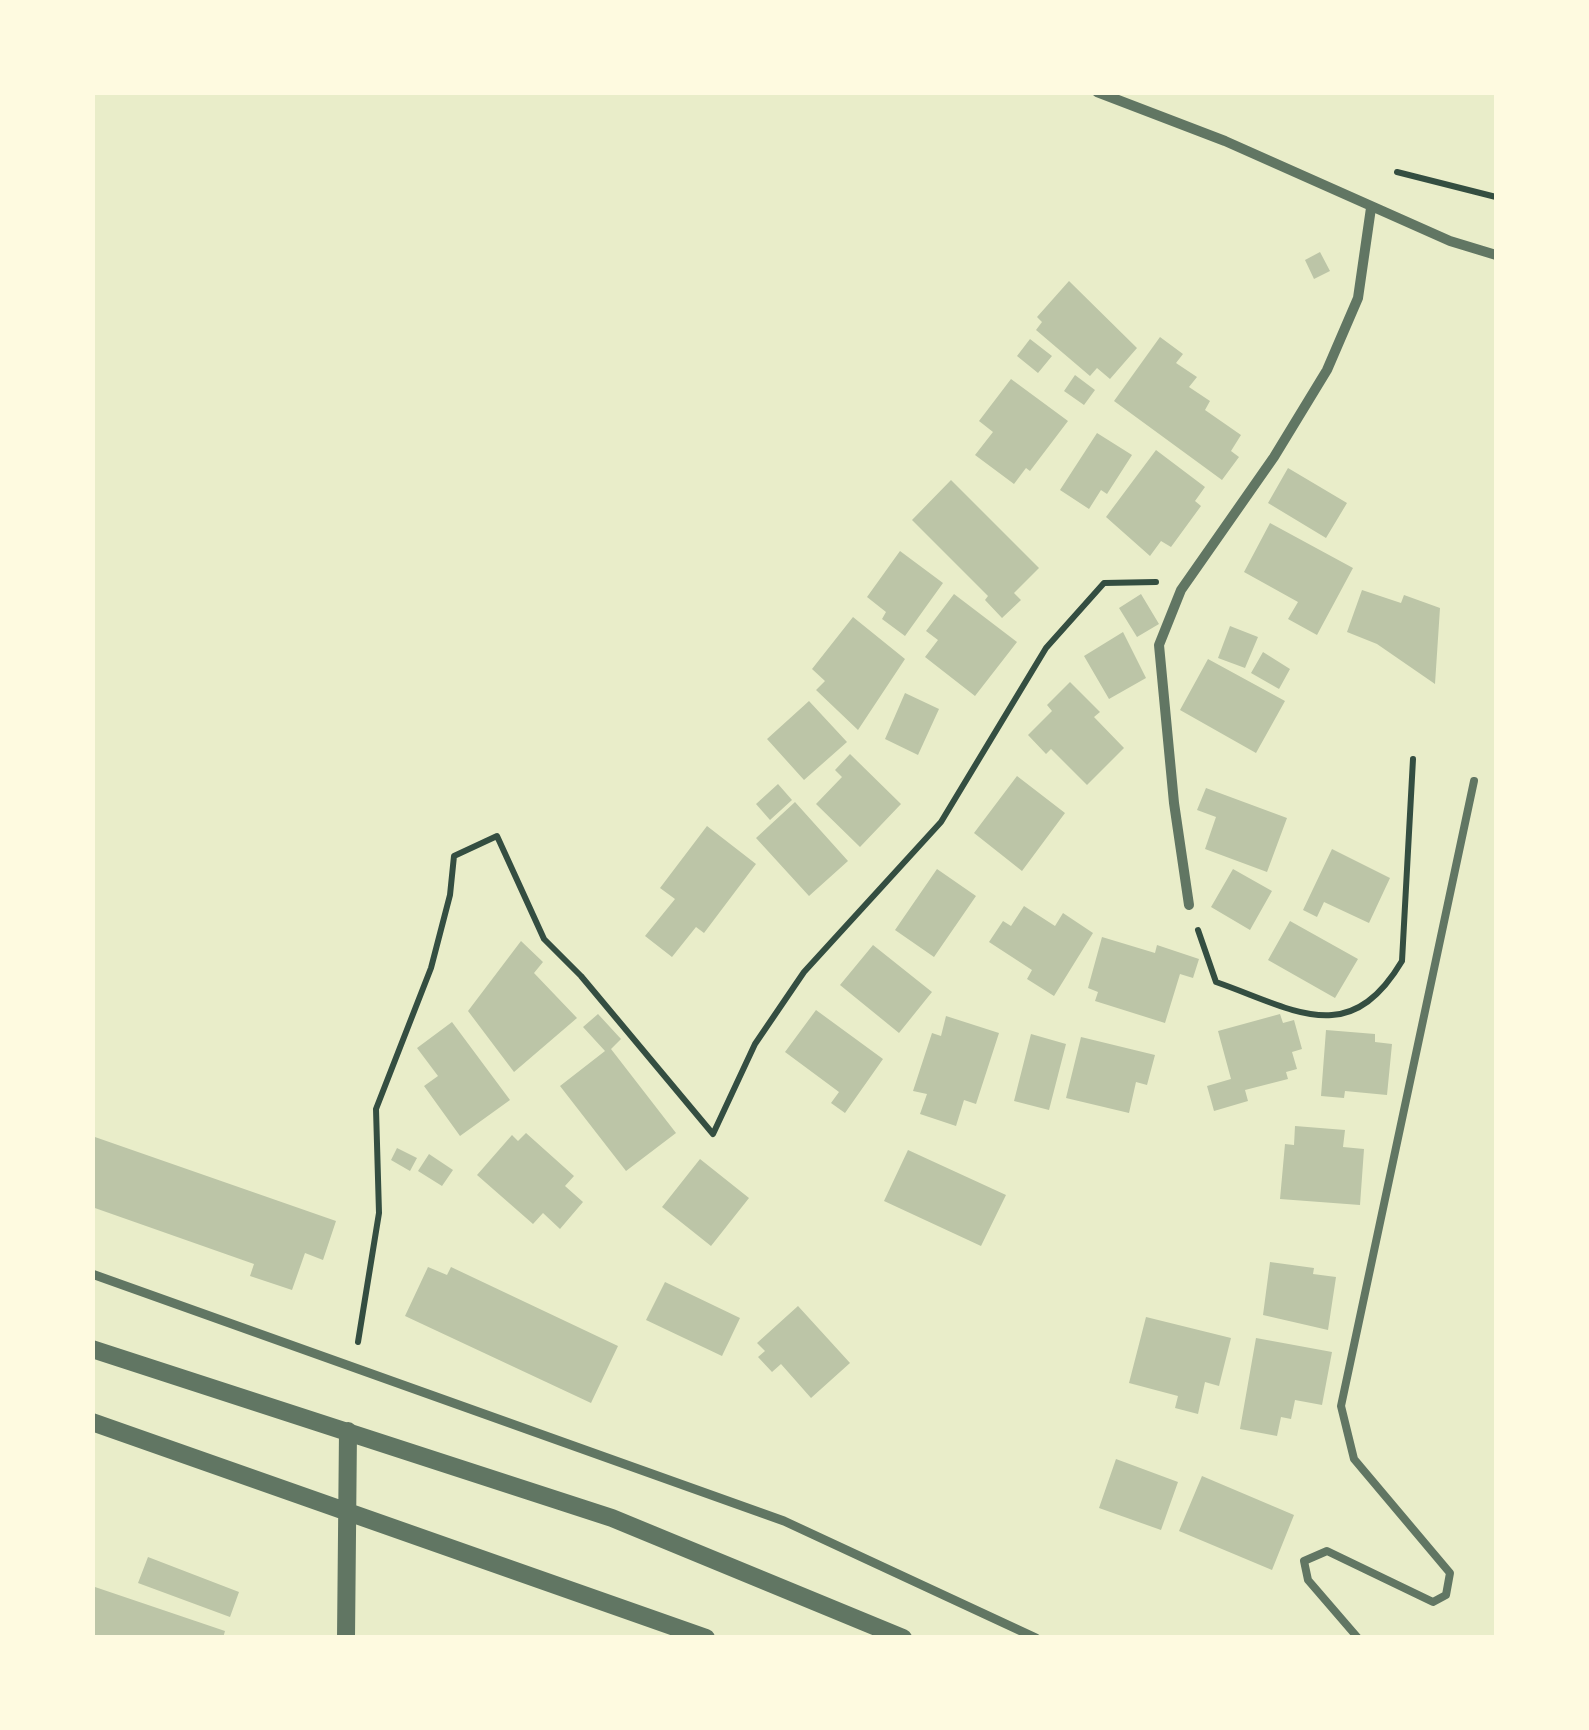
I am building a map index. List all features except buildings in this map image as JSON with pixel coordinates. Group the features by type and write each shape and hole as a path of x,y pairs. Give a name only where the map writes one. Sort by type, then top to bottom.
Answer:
{"street":[{"path":"1097,92 1225,141 1370,208 1496,255"},
{"path":"1189,905 1174,803 1159,645 1181,590 1274,457 1327,370 1358,298 1370,208"},
{"path":"92,1274 784,1521 1036,1638"},
{"path":"92,1349 612,1518 903,1638"},
{"path":"92,1422 706,1638"},
{"path":"346,1638 348,1431"}],"lane":[{"path":"1358,1638 1308,1580 1304,1561 1328,1551 1433,1602 1446,1596 1450,1573 1354,1459 1341,1406 1474,781"}],"path":[{"path":"1397,172 1496,197"},
{"path":"354,1367 379,1213 376,1109 431,968 450,896 454,856 498,836 544,939 581,976 713,1134 755,1044 804,972 941,822 1046,648 1088,599 1104,583 1152,581 1181,590"},
{"path":"1189,905 1216,982 1321,1017 1353,1014 1385,990 1402,962 1413,758"}]}
